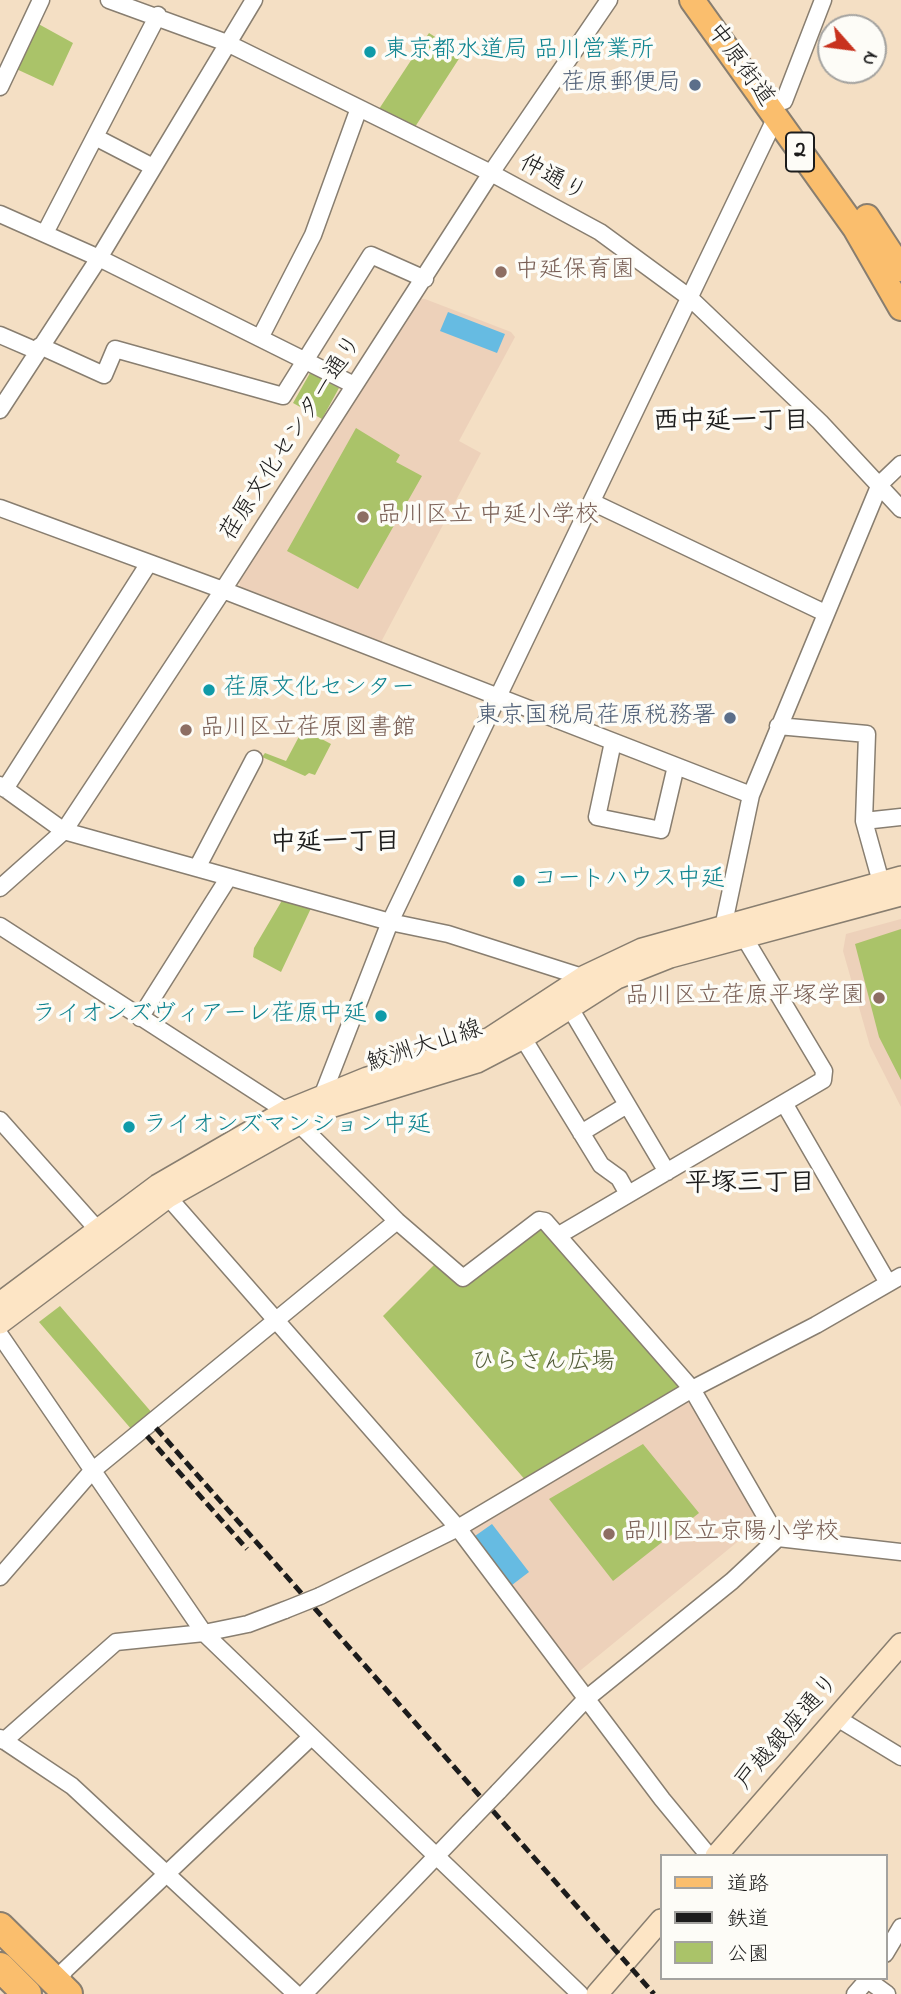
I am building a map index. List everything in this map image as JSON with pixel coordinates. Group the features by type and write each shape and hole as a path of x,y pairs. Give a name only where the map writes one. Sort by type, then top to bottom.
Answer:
{"highway":[{"path":"0,1927 62,1989"},
{"path":"0,1967 27,1994"}],"main road":[{"name":"中原街道","path":"692,0 780,109 895,263 901,308"},
{"name":"中原街道","path":"711,0 780,109"},
{"name":"鮫洲大山線","path":"0,1323 168,1197 324,1094 447,1055 490,1038 585,976 642,949 721,935 892,888"},
{"name":"鮫洲大山線","path":"0,1303 158,1185 293,1116 455,1071 523,1038 604,986 721,935 744,937 892,888"},
{"name":"戸越銀座通り","path":"718,1854 901,1644"},
{"path":"597,1994 660,1921"}],"street":[{"path":"0,87 41,0"},
{"name":"仲通り","path":"109,0 133,4 228,43 491,173 600,232 690,298 880,484 901,509"},
{"path":"0,410 99,258 254,0"},
{"path":"324,1094 390,922 780,109 823,0"},
{"name":"荏原文化センター通り","path":"0,888 64,831 425,279 600,3"},
{"path":"45,233 158,15"},
{"path":"260,338 313,235 359,108"},
{"path":"95,137 153,167"},
{"path":"0,214 99,258 354,385"},
{"path":"0,335 104,375 115,349 283,396 371,255 425,279"},
{"path":"721,935 751,795 880,484 901,464"},
{"path":"592,502 825,612"},
{"path":"0,508 223,590 751,795"},
{"path":"149,563 3,787 64,831 390,922 448,934 585,976 604,986"},
{"path":"778,726 867,734 864,821 892,888"},
{"path":"612,742 597,817 661,830 676,766"},
{"path":"197,868 254,760"},
{"path":"864,821 901,817"},
{"path":"140,1018 229,877"},
{"path":"0,926 293,1116 397,1221 463,1278 539,1220 545,1220 692,1389 778,1538"},
{"path":"559,1236 823,1080 824,1071 744,937"},
{"path":"570,1008 667,1172"},
{"path":"523,1038 601,1165 619,1178 628,1194"},
{"path":"296,1994 72,1786 2,1739 116,1642 204,1633 248,1624 320,1596 458,1528 692,1389 895,1280 784,1103"},
{"path":"581,1133 627,1105"},
{"path":"0,1120 97,1229"},
{"path":"168,1197 458,1528 586,1699 707,1854"},
{"path":"0,1577 92,1471 397,1221"},
{"path":"0,1335 204,1633 310,1738 580,1994"},
{"path":"304,1994 586,1699 732,1581 778,1538 901,1552"},
{"path":"837,1717 901,1757"},
{"path":"62,1989 65,1970 310,1738"},
{"path":"887,1951 901,1927"},
{"path":"855,1994 866,1980"},
{"path":"868,1980 887,1994"}],"shaded area":[{"name":"品川区立 中延小学校","path":"417,299 425,299 511,332 515,337 459,441 481,453 380,644 241,590 239,581"},
{"name":"品川区立荏原平塚学園","path":"901,919 901,1107 870,1046 843,951 846,934"},
{"name":"品川区立京陽小学校","path":"686,1401 693,1401 763,1521 576,1674 470,1538 470,1530"}],"green space":[{"path":"33,21 73,43 53,86 12,67"},
{"path":"429,33 462,54 415,127 379,109"},
{"path":"310,373 339,388 322,419 293,403"},
{"path":"356,428 400,455 396,462 422,476 358,589 287,551"},
{"path":"303,729 331,744 315,775 309,773 305,776 262,757 265,753 286,761"},
{"path":"284,897 313,904 281,972 253,957 254,948"},
{"name":"品川区立荏原平塚学園","path":"901,929 901,1080 879,1037 855,944"},
{"name":"ひらさん広場","path":"535,1229 545,1231 681,1386 527,1482 383,1316 438,1261 464,1284"},
{"path":"60,1306 153,1414 132,1430 39,1322"},
{"path":"643,1444 699,1513 613,1581 549,1499"}],"water":[{"path":"448,312 505,334 497,353 440,331"},
{"path":"492,1524 529,1572 512,1585 475,1536"}],"railway":[{"path":"156,1428 654,1994"},
{"path":"147,1436 247,1549"}],"place":[{"name":"東京都水道局 品川営業所","path":"370,52"},
{"name":"荏原郵便局","path":"695,85"},
{"name":"中延保育園","path":"501,272"},
{"name":"品川区立 中延小学校","path":"363,517"},
{"name":"荏原文化センター","path":"209,690"},
{"name":"東京国税局荏原税務署","path":"730,718"},
{"name":"品川区立荏原図書館","path":"186,730"},
{"name":"コートハウス中延","path":"519,881"},
{"name":"品川区立荏原平塚学園","path":"879,998"},
{"name":"ライオンズヴィアーレ荏原中延","path":"381,1016"},
{"name":"ライオンズマンション中延","path":"129,1127"},
{"name":"品川区立京陽小学校","path":"609,1534"}],"district":[{"name":"西中延一丁目","path":"731,424"},
{"name":"中延一丁目","path":"335,845"},
{"name":"平塚三丁目","path":"750,1186"}]}
